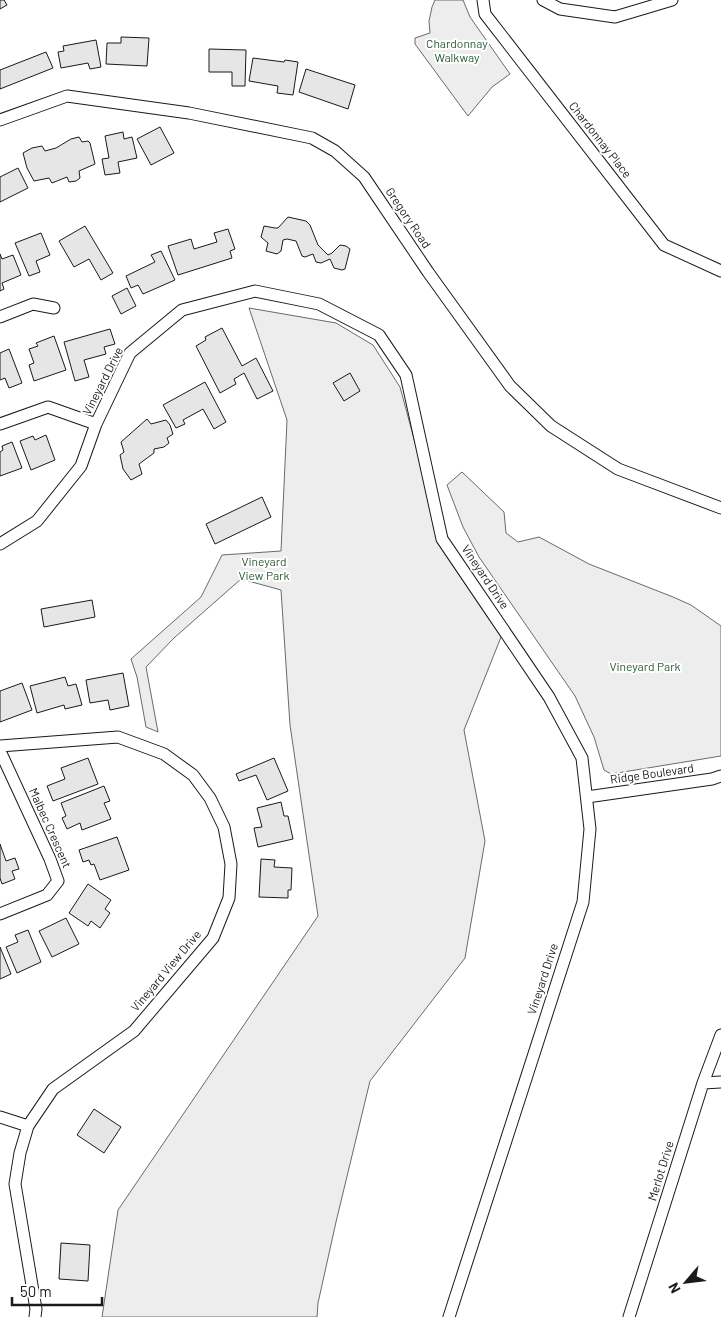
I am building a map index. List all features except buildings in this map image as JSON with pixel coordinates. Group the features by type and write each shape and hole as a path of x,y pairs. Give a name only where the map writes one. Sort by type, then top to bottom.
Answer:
{"street":[{"name":"Chardonnay Place","path":"482,0 485,14 664,245 721,271"},
{"path":"543,0 560,9 616,17 672,0"},
{"name":"Gregory Road","path":"0,120 67,96 189,113 312,138 335,151 364,177 428,272 510,386 551,426 618,469 721,508"},
{"name":"Vineyard Drive","path":"0,544 38,521 81,466 96,424 130,353 182,310 255,291 319,304 379,335 406,375 442,539 549,697 582,758 590,829 583,902 449,1317"},
{"path":"0,317 34,304 54,308"},
{"path":"0,424 48,407 96,424"},
{"name":"Vineyard View Drive","path":"0,746 118,737 164,754 193,775 210,798 224,827 231,864 229,898 213,938 134,1031 53,1089 28,1126 20,1152 15,1184 36,1309 35,1317"},
{"name":"Malbec Crescent","path":"0,751 50,859 58,881 47,895 0,914"},
{"name":"Ridge Boulevard","path":"587,797 712,779 721,776"},
{"name":"Merlot Drive","path":"629,1317 703,1083 721,1035"},
{"path":"703,1083 721,1082"},
{"path":"0,1117 28,1126"}],"shaded area":[{"name":"Chardonnay Walkway","path":"435,0 463,0 470,17 510,74 492,87 468,116 415,44 415,38 430,33 429,21"},
{"path":"249,308 336,323 373,345 400,387 445,554 501,637 464,730 485,841 465,958 370,1081 336,1222 318,1303 317,1317 102,1317 118,1210 318,916 290,725 281,590 241,579 174,638 146,667 158,732 146,727 137,677 131,659 201,597 222,555 281,551 287,420"},
{"name":"Vineyard Park","path":"462,472 504,512 506,533 518,542 539,537 589,564 691,605 721,626 721,756 611,774 604,770 594,737 575,696 479,557 463,527 447,485"}],"park label":[{"name":"Vineyard View Park","path":"264,569"}]}
